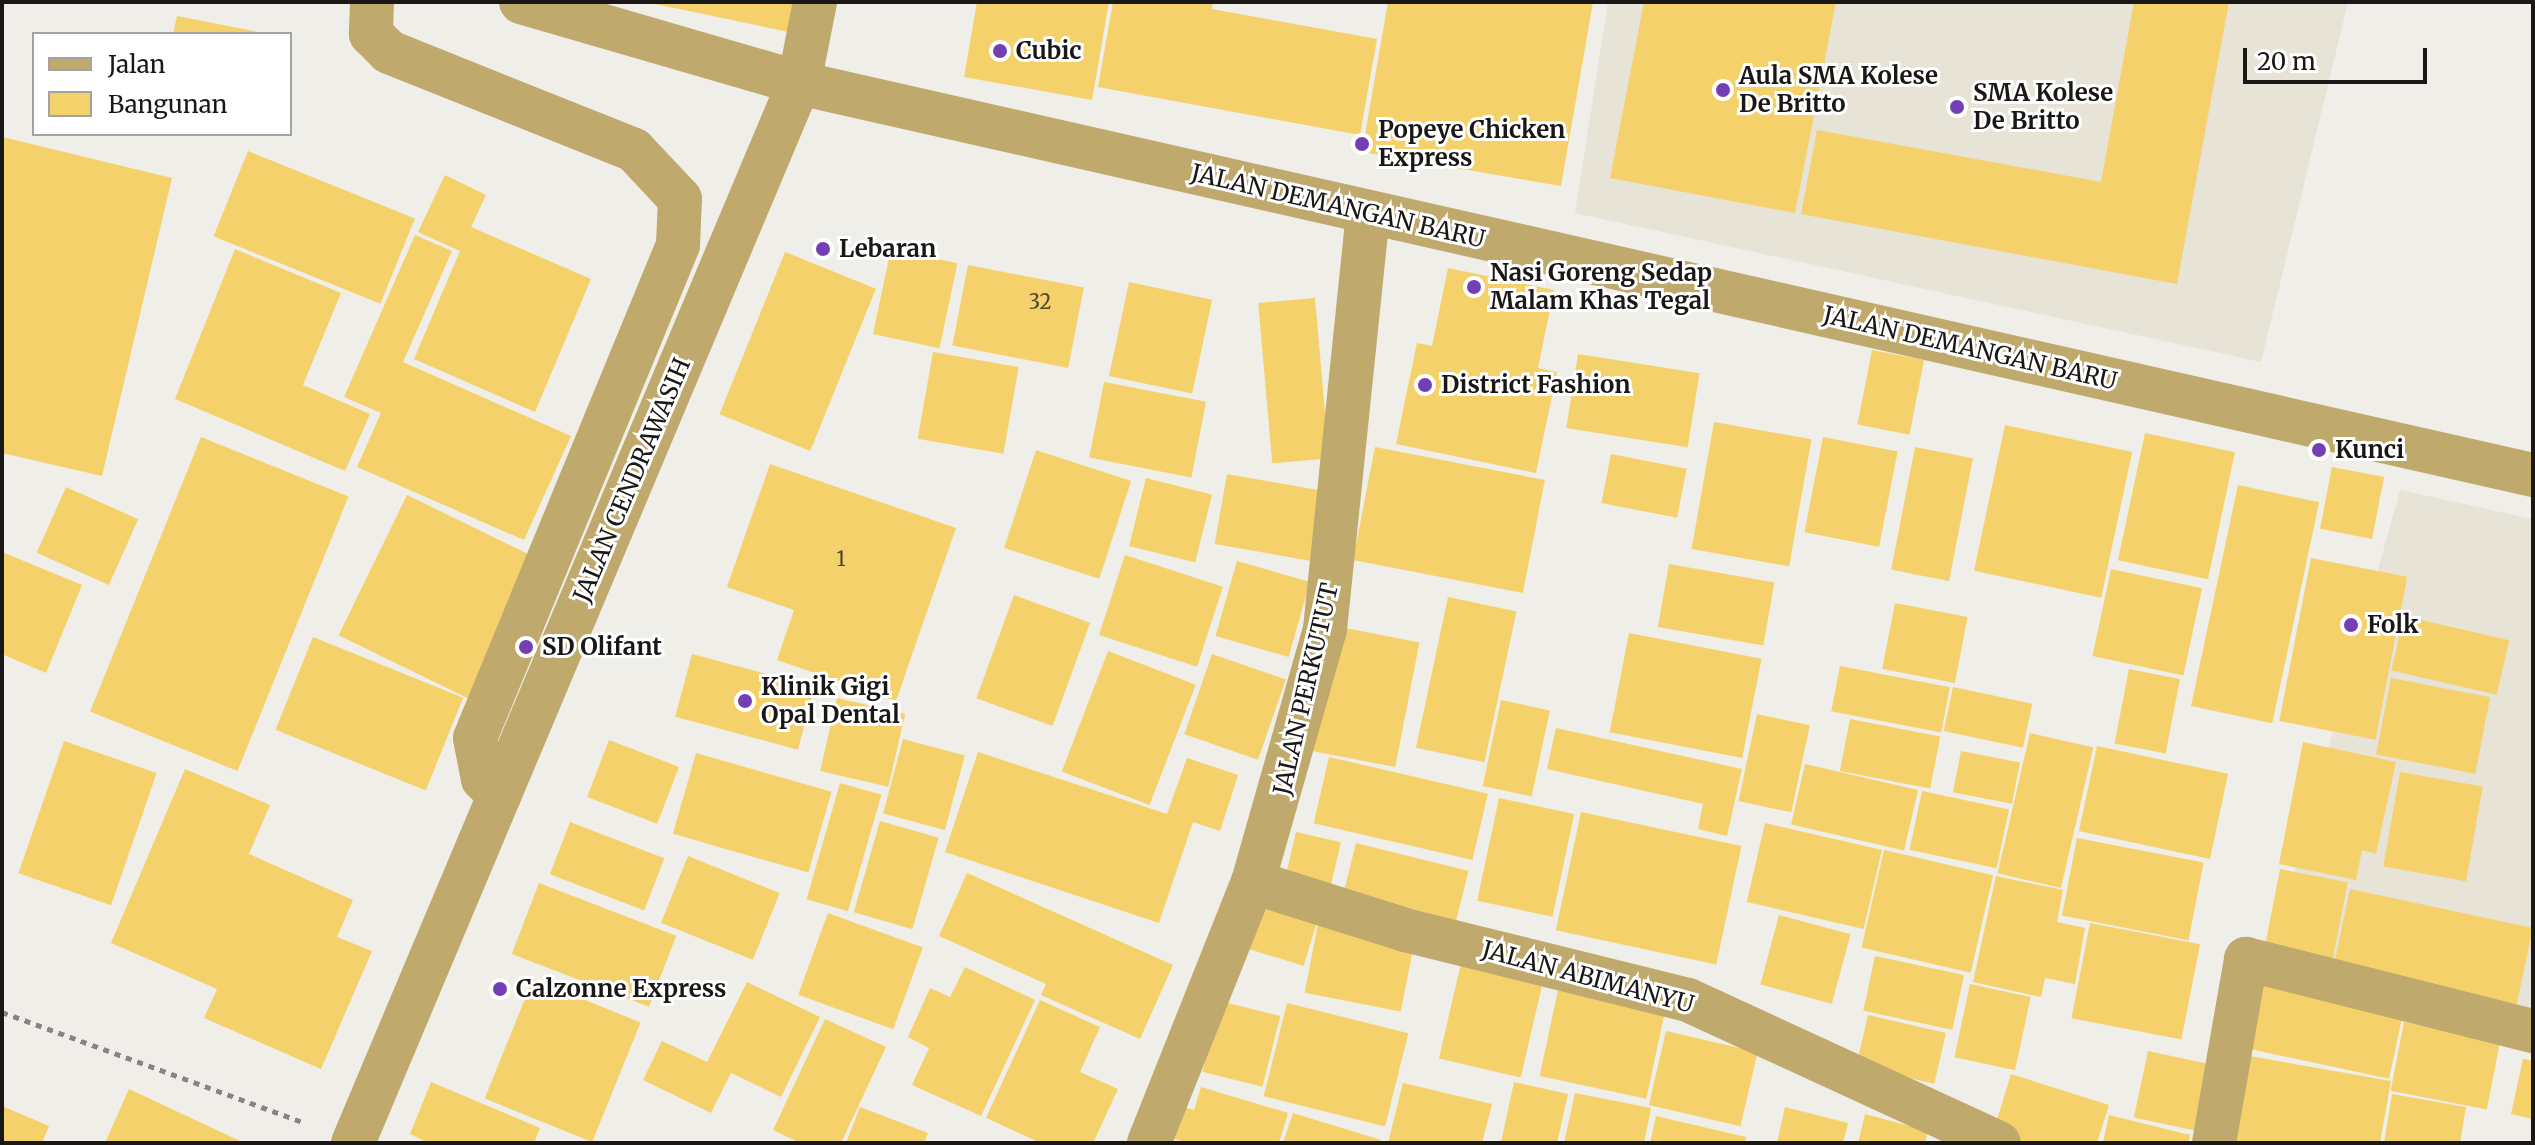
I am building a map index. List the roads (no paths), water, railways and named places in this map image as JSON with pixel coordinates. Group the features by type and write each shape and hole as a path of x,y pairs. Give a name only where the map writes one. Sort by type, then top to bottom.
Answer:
{"street":[{"path":"372,2 371,34 389,52 634,150 680,199 678,245 475,738 483,779 499,795"},
{"name":"JALAN DEMANGAN BARU","path":"521,2 586,11 799,83 2533,475"},
{"name":"JALAN CENDRAWASIH","path":"353,1142 799,83 815,2"},
{"name":"JALAN PERKUTUT","path":"1149,1143 1253,882 1325,629 1368,213"},
{"name":"JALAN ABIMANYU","path":"1253,882 1405,930 1688,1000 1999,1143"},
{"path":"2214,1143 2246,959 2533,1031"}],"place":[{"name":"Cubic","path":"1000,51"},
{"name":"Aula SMA Kolese De Britto","path":"1723,90"},
{"name":"SMA Kolese De Britto","path":"1957,107"},
{"name":"Popeye Chicken Express","path":"1362,144"},
{"name":"Lebaran","path":"823,249"},
{"name":"Nasi Goreng Sedap Malam Khas Tegal","path":"1474,287"},
{"name":"District Fashion","path":"1425,385"},
{"name":"Kunci","path":"2319,450"},
{"name":"Folk","path":"2351,625"},
{"name":"SD Olifant","path":"526,647"},
{"name":"Klinik Gigi Opal Dental","path":"745,701"},
{"name":"Calzonne Express","path":"500,989"}]}
